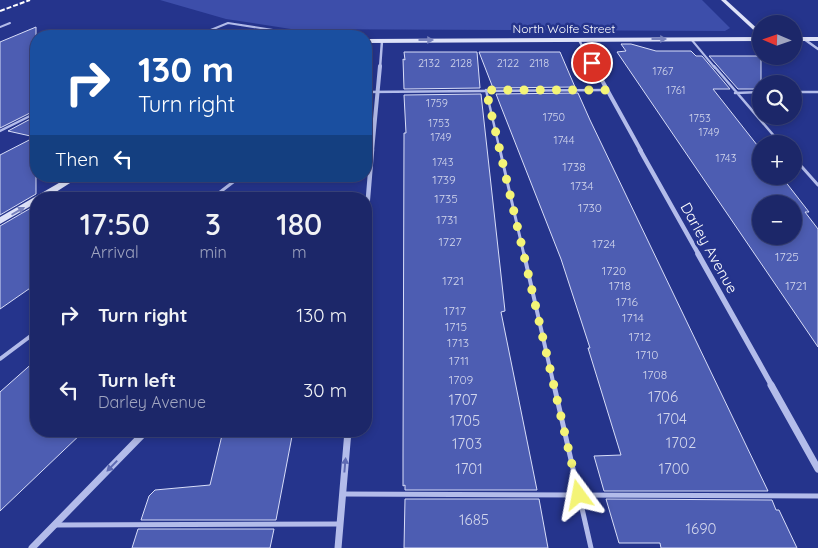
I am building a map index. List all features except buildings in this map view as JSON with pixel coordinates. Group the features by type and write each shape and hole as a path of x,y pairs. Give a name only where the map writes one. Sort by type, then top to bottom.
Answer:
{"main road":[{"path":"723,0 752,27"},
{"name":"North Wolfe Street","path":"372,41 752,39"},
{"path":"804,39 818,39"},
{"path":"49,192 67,182"},
{"path":"0,221 30,203"}],"street":[{"path":"804,39 818,49"},
{"name":"Darley Avenue","path":"579,40 818,469"},
{"path":"372,152 382,41"},
{"path":"32,548 140,437"},
{"path":"338,548 348,437"}],"lane":[{"path":"0,27 10,23"},
{"path":"211,30 228,23 273,30"},
{"path":"691,39 773,135"},
{"path":"486,90 591,548"},
{"path":"372,91 607,90"},
{"path":"736,92 752,92"},
{"path":"802,92 818,92"},
{"path":"0,131 30,116"},
{"path":"802,167 818,185"},
{"path":"220,192 232,182"},
{"path":"0,359 30,336"},
{"path":"343,494 818,496"},
{"path":"54,525 340,524"}],"shaded area":[{"path":"160,0 702,0 730,28 725,31 291,29 226,19"}],"railway":[{"path":"0,11 30,0"}],"route":[{"path":"579,495 486,90 607,90 592,63"}]}
